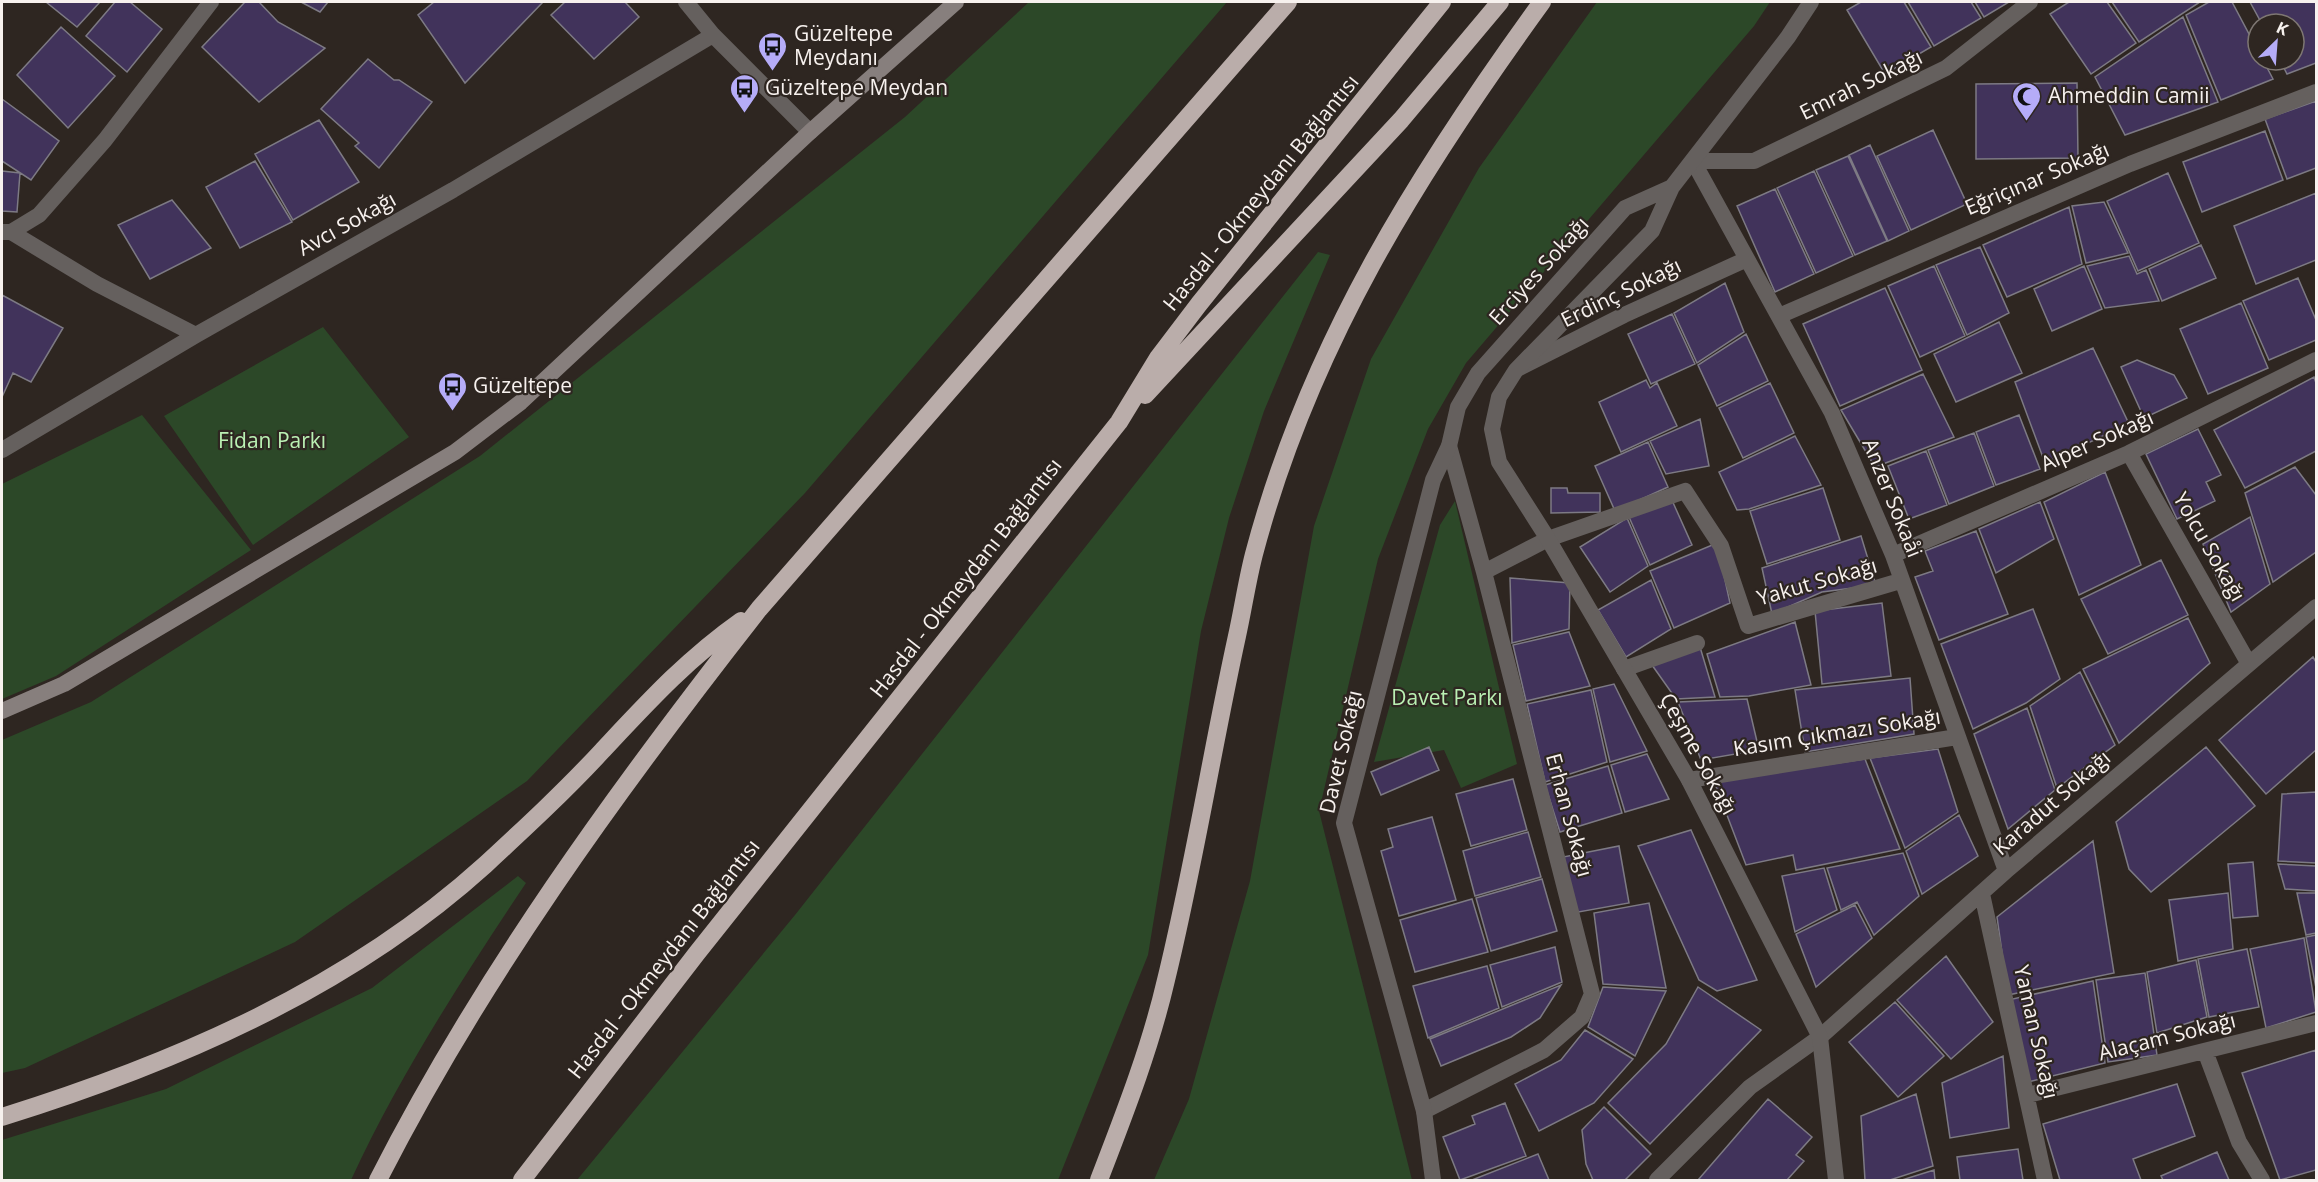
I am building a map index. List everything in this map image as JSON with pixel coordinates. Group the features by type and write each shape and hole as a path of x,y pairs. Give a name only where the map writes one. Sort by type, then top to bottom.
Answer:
{"highway":[{"path":"378,1180 435,1073 539,907 684,704 759,609 1288,2"},
{"name":"Hasdal - Okmeydanı Bağlantısı","path":"522,1180 756,878 1119,422 1158,358 1192,313 1442,2"},
{"path":"1119,422 1401,120 1500,2"},
{"path":"1099,1180 1138,1078 1166,984 1253,556 1282,463 1320,368 1358,287 1390,228 1486,79 1542,2"},
{"path":"2,1117 84,1091 183,1053 279,1007 368,953 441,903 484,866 558,797 644,705 702,649 759,609"}],"main road":[{"path":"2,711 64,684 455,452 521,402 810,132 956,2"}],"street":[{"path":"6,232 39,215 97,148 211,2"},
{"path":"686,2 713,34 810,132"},
{"name":"Erciyes Sokağı","path":"1516,370 1652,231 1672,188 1788,37 1811,2"},
{"name":"Emrah Sokağı","path":"1693,161 1754,162 1946,68 2030,2"},
{"name":"Avcı Sokağı","path":"2,450 196,335 453,190 713,34"},
{"name":"Eğriçınar Sokağı","path":"1779,316 2130,164 2316,92"},
{"name":"Anzer Sokaåi","path":"1693,161 1832,413 1893,555 1900,581 2006,872"},
{"name":"Erciyes Sokağı","path":"1458,406 1478,373 1625,208 1672,188"},
{"path":"6,232 97,284 196,335"},
{"name":"Erdinç Sokağı","path":"1516,370 1624,315 1747,259"},
{"name":"Alper Sokağı","path":"1893,555 2129,453 2316,360"},
{"name":"Çeşme Sokağı","path":"1516,370 1499,397 1491,429 1498,462 1548,539 1689,780 1820,1037 1836,1180"},
{"name":"Davet Sokağı","path":"1433,1180 1424,1111 1344,823 1433,480 1449,446 1458,406"},
{"name":"Erhan Sokağı","path":"1424,1111 1544,1050 1582,1017 1592,994 1484,572 1449,446"},
{"name":"Yolcu Sokağı","path":"2129,453 2249,664"},
{"name":"Yakut Sokağı","path":"1548,539 1684,491 1721,546 1748,626 1900,581"},
{"path":"1484,572 1548,539"},
{"name":"Karadut Sokağı","path":"1658,1180 1750,1088 1820,1037 2006,872 2316,607"},
{"path":"1624,669 1697,644"},
{"name":"Kasım Çıkmazı Sokağı","path":"1689,780 1957,737"},
{"name":"Yaman Sokağı","path":"1982,894 2045,1180"},
{"name":"Alaçam Sokağı","path":"2028,1095 2316,1023"},
{"path":"2205,1051 2239,1142 2262,1180"}],"green space":[{"path":"1029,2 1227,2 805,493 527,781 295,942 25,1068 2,1073 2,740 91,702 480,456 905,117"},
{"path":"1597,2 1770,2 1754,26 1466,363 1428,429 1378,559 1319,811 1412,1180 1154,1180 1189,1099 1250,881 1314,526 1371,359 1479,168"},
{"path":"1318,252 1330,255 1264,411 1229,518 1201,631 1148,955 1058,1180 577,1180 795,915"},
{"name":"Fidan Parkı","path":"323,327 409,437 253,545 164,416"},
{"path":"142,415 251,550 56,676 2,699 2,484"},
{"name":"Davet Parkı","path":"1455,501 1517,764 1461,788 1444,750 1374,762 1440,525"},
{"path":"518,876 526,883 455,992 411,1066 351,1180 2,1180 2,1140 166,1089 372,988"}],"building":[{"path":"46,2 100,2 77,27"},
{"path":"115,2 130,2 162,29 127,72 86,36"},
{"path":"245,2 259,2 278,22 325,48 259,102 202,47"},
{"path":"301,2 328,2 320,12"},
{"path":"434,2 543,2 465,83 418,15"},
{"path":"565,2 625,2 639,17 594,59 551,15"},
{"path":"1861,2 1904,2 1931,47 1885,74 1847,10"},
{"path":"1908,2 1971,2 1981,18 1934,46"},
{"path":"1975,2 2009,2 1984,17"},
{"path":"2069,2 2107,2 2136,43 2091,74 2050,14"},
{"path":"2112,2 2200,2 2139,42"},
{"path":"2209,2 2232,2 2246,28 2246,72 2269,72 2273,79 2221,100 2186,15"},
{"path":"2250,2 2316,2 2316,63 2306,67 2306,12 2255,12"},
{"path":"2183,17 2218,102 2125,135 2095,77"},
{"path":"61,27 115,76 68,128 17,75"},
{"path":"368,59 394,80 399,80 432,102 379,168 355,146 359,143 321,109"},
{"name":"Ahmeddin Camii","path":"2077,83 2078,158 1976,159 1976,84"},
{"path":"2,99 59,141 31,180 2,161"},
{"path":"2316,101 2316,168 2287,179 2265,119"},
{"path":"319,120 359,182 293,220 255,154"},
{"path":"1933,130 1967,204 1911,230 1877,156"},
{"path":"2265,131 2283,180 2202,212 2183,162"},
{"path":"1870,145 1909,231 1888,241 1849,155"},
{"path":"1848,156 1887,241 1855,255 1816,170"},
{"path":"255,161 292,222 240,248 206,187"},
{"path":"2,171 20,173 17,212 2,211"},
{"path":"1814,171 1853,256 1816,273 1777,188"},
{"path":"2168,173 2199,243 2138,271 2107,201"},
{"path":"1775,189 1814,274 1775,292 1737,206"},
{"path":"2316,193 2316,260 2256,284 2234,226"},
{"path":"172,200 211,248 150,279 118,225"},
{"path":"2104,202 2128,253 2086,263 2072,206"},
{"path":"2069,207 2082,264 2007,297 1983,245"},
{"path":"2201,245 2216,278 2162,301 2149,269"},
{"path":"1980,247 2009,313 1967,335 1936,265"},
{"path":"2129,256 2137,274 2146,270 2159,301 2105,308 2087,266"},
{"path":"1934,266 1965,336 1920,357 1888,286"},
{"path":"2084,266 2102,309 2052,331 2034,289"},
{"path":"2298,278 2316,320 2316,340 2269,360 2243,301"},
{"path":"1725,283 1744,332 1697,363 1674,313"},
{"path":"1885,288 1922,370 1840,406 1803,324"},
{"path":"2,295 63,328 31,382 13,373 2,397"},
{"path":"2241,303 2268,368 2208,394 2180,329"},
{"path":"1672,314 1695,364 1651,384 1628,334"},
{"path":"1999,322 2022,373 1956,402 1934,354"},
{"path":"1746,334 1768,381 1717,406 1698,365"},
{"path":"2093,348 2129,424 2045,463 2015,382"},
{"path":"2137,360 2174,375 2187,398 2144,418 2121,367"},
{"path":"1923,374 1954,437 1875,467 1841,410"},
{"path":"2314,377 2316,383 2316,451 2245,488 2214,430"},
{"path":"1646,380 1650,388 1657,383 1677,426 1621,452 1599,402"},
{"path":"1770,383 1794,433 1743,458 1719,408"},
{"path":"2019,415 2040,469 1996,485 1976,432"},
{"path":"1700,419 1709,466 1666,474 1650,441"},
{"path":"2198,429 2221,475 2206,482 2215,501 2177,519 2146,454"},
{"path":"1974,433 1994,486 1949,504 1928,450"},
{"path":"1795,436 1821,485 1749,509 1737,510 1719,472"},
{"path":"1648,442 1668,487 1615,511 1595,466"},
{"path":"1926,451 1947,505 1909,519 1888,466"},
{"path":"2295,467 2316,495 2316,552 2273,582 2245,493"},
{"path":"2105,472 2141,565 2079,595 2044,502"},
{"path":"1551,488 1567,488 1568,493 1600,493 1600,512 1551,513"},
{"path":"1823,488 1840,540 1767,564 1750,511"},
{"path":"1671,498 1692,545 1650,565 1629,517"},
{"path":"2040,502 2054,539 1996,573 1979,529"},
{"path":"2250,517 2270,584 2231,612 2203,544"},
{"path":"1627,518 1648,566 1610,592 1580,547"},
{"path":"1976,531 2008,614 1939,640 1915,577 1933,571 1925,551"},
{"path":"1861,536 1876,585 1822,592 1772,614 1762,568"},
{"path":"1717,543 1730,603 1674,628 1650,571"},
{"path":"2161,560 2188,615 2108,654 2081,599"},
{"path":"1510,578 1570,583 1569,629 1512,643"},
{"path":"1651,580 1671,629 1626,657 1598,610"},
{"path":"1882,603 1891,676 1822,684 1815,611"},
{"path":"2033,609 2060,679 2026,703 1973,729 1941,644"},
{"path":"2188,618 2210,663 2119,743 2083,669"},
{"path":"1795,622 1811,685 1749,696 1720,697 1707,654"},
{"path":"1569,632 1590,686 1526,701 1513,645"},
{"path":"1700,647 1715,697 1676,699 1652,665"},
{"path":"2313,657 2316,662 2316,750 2266,794 2219,740"},
{"path":"2080,672 2115,745 2057,788 2030,706"},
{"path":"1910,678 1914,734 1805,752 1795,690"},
{"path":"1614,684 1647,751 1610,762 1593,689"},
{"path":"1591,690 1607,762 1545,782 1527,704"},
{"path":"1747,699 1759,750 1701,760 1678,702"},
{"path":"2027,708 2055,790 2008,829 1974,734"},
{"path":"1429,747 1439,770 1381,795 1371,772"},
{"path":"2206,747 2255,806 2151,892 2129,869 2116,822"},
{"path":"1938,749 1958,812 1905,848 1870,758"},
{"path":"1647,754 1669,799 1625,812 1611,765"},
{"path":"1865,759 1900,849 1796,870 1793,855 1746,865 1714,781"},
{"path":"1608,766 1622,813 1560,832 1545,785"},
{"path":"1513,779 1527,830 1471,846 1456,794"},
{"path":"2316,792 2316,863 2278,861 2282,794"},
{"path":"1959,815 1978,856 1922,894 1906,851"},
{"path":"1432,817 1456,900 1399,916 1381,851 1393,847 1388,829"},
{"path":"1691,830 1757,980 1717,991 1699,980 1638,846"},
{"path":"1528,832 1541,877 1475,896 1463,851"},
{"path":"2093,841 2114,973 2008,995 1997,917"},
{"path":"1619,846 1629,903 1573,913 1563,857"},
{"path":"1903,853 1919,896 1874,935 1857,902 1841,910 1827,868"},
{"path":"2253,862 2258,916 2233,918 2228,864"},
{"path":"2278,864 2316,866 2316,891 2285,889"},
{"path":"1824,868 1837,910 1795,932 1782,876"},
{"path":"1542,879 1557,931 1491,951 1476,898"},
{"path":"2228,893 2233,949 2178,961 2169,900"},
{"path":"2297,893 2316,893 2316,933 2306,935"},
{"path":"1472,899 1488,952 1415,972 1400,920"},
{"path":"1649,903 1666,988 1603,984 1594,913"},
{"path":"1855,905 1872,938 1816,987 1796,934"},
{"path":"2316,935 2316,988 2306,937"},
{"path":"2304,938 2316,1012 2266,1028 2250,949"},
{"path":"1555,947 1562,982 1502,1007 1490,965"},
{"path":"2247,949 2259,1007 2209,1017 2198,959"},
{"path":"1946,956 1993,1022 1951,1059 1897,1000"},
{"path":"2196,960 2207,1017 2157,1033 2147,972"},
{"path":"1487,966 1499,1008 1428,1038 1413,986"},
{"path":"2145,973 2157,1055 2108,1062 2096,980"},
{"path":"2093,981 2105,1063 2028,1082 2008,1000"},
{"path":"1561,985 1540,1018 1511,1037 1441,1066 1430,1039"},
{"path":"1603,987 1666,991 1635,1056 1588,1027"},
{"path":"1698,987 1761,1030 1650,1144 1608,1103 1666,1044"},
{"path":"1895,1002 1944,1056 1898,1097 1849,1042"},
{"path":"1585,1030 1633,1059 1594,1103 1539,1131 1515,1084 1561,1060"},
{"path":"2316,1050 2316,1170 2280,1180 2242,1073"},
{"path":"2003,1056 2009,1128 1950,1138 1942,1083"},
{"path":"2177,1084 2195,1136 2133,1159 2141,1180 2060,1180 2043,1124"},
{"path":"1916,1094 1933,1166 1890,1180 1865,1180 1861,1116"},
{"path":"1768,1099 1812,1137 1796,1155 1804,1161 1787,1180 1698,1180"},
{"path":"1505,1103 1526,1156 1460,1180 1443,1137 1475,1124 1472,1116"},
{"path":"1604,1107 1651,1154 1625,1180 1593,1180 1586,1164 1582,1130"},
{"path":"2018,1149 2023,1180 1960,1180 1957,1157"},
{"path":"2217,1152 2229,1180 2163,1180 2161,1176"},
{"path":"1538,1154 1549,1180 1472,1180"},
{"path":"1934,1170 1935,1180 1902,1180"}],"place":[{"name":"Güzeltepe Meydanı","path":"773,72"},
{"name":"Güzeltepe Meydan","path":"744,114"},
{"name":"Ahmeddin Camii","path":"2027,122"},
{"name":"Güzeltepe","path":"452,412"}]}
